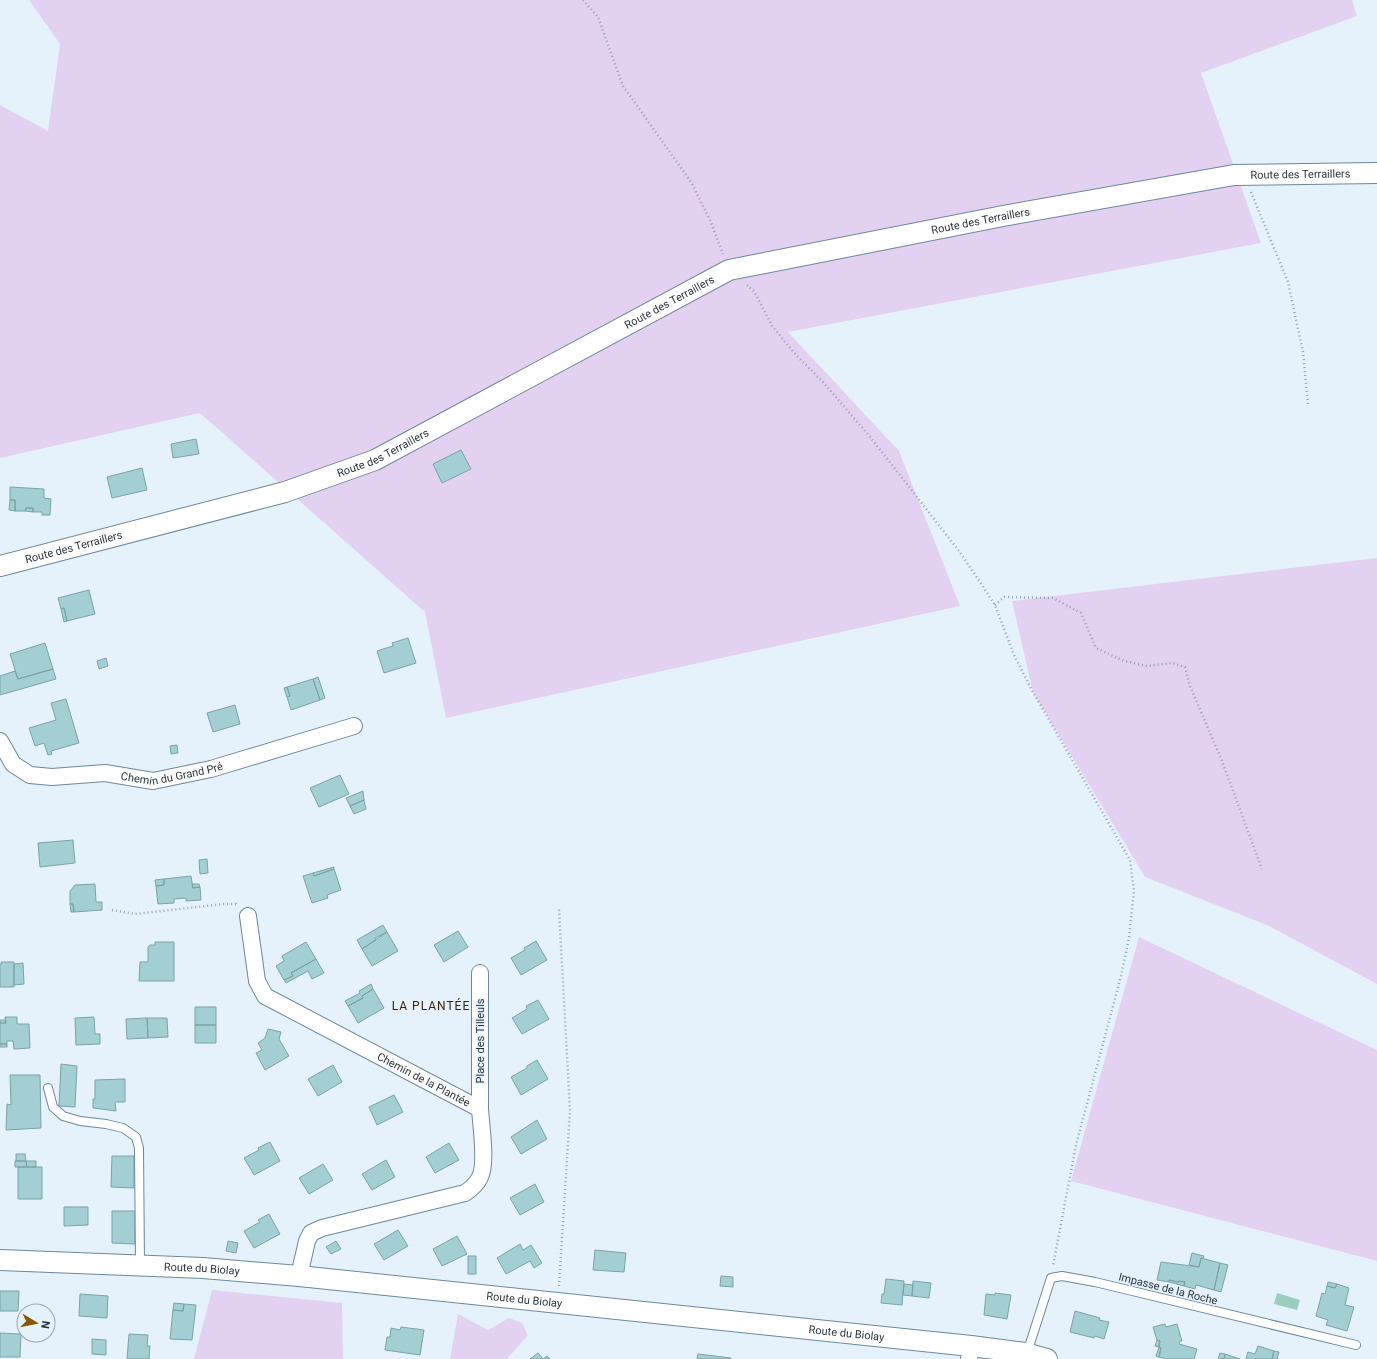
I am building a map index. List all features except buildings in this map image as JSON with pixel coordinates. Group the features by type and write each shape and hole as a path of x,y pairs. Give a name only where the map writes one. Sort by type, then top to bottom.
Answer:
{"street":[{"name":"Route des Terraillers","path":"0,566 285,492 375,460 729,270 1003,216 1226,176 1377,173"},
{"name":"Chemin du Grand Pré","path":"0,741 13,764 30,775 52,777 105,774 153,781 211,769 354,726"},
{"name":"Chemin de la Plantée","path":"248,916 257,981 265,996 480,1109 483,1158 481,1177 473,1187 465,1193 322,1228 311,1233 307,1241 299,1276"},
{"name":"Place des Tilleuls","path":"480,973 480,1109"},
{"name":"Route du Biolay","path":"0,1260 203,1268 299,1276 558,1302 970,1353 1026,1353 1047,1359"}],"lane":[{"path":"48,1088 53,1107 63,1116 80,1121 106,1124 123,1128 136,1137 139,1148 140,1265"},
{"name":"Impasse de la Roche","path":"1051,1278 1062,1276 1095,1282 1356,1345"},
{"path":"1026,1353 1051,1278"}],"path":[{"path":"583,0 598,17 623,86 691,182 710,220 729,270 754,291 772,326 796,355 823,382 871,438 959,551 995,605 1014,655 1033,692 1130,860 1134,891 1129,938 1121,976 1076,1145 1051,1278"},
{"path":"1244,175 1288,282 1296,313 1303,352 1308,404"},
{"path":"995,605 1004,597 1053,598 1081,613 1096,648 1124,662 1147,666 1172,663 1185,667 1190,686 1222,761 1262,869"},
{"path":"112,910 136,914 236,904 248,916"},
{"path":"558,1302 570,1111 559,909"}],"shaded area":[{"path":"29,0 1352,0 1357,16 1201,73 1261,243 788,332 899,451 960,606 446,718 425,612 200,413 0,458 0,105 48,131 60,44"},
{"path":"1377,558 1377,984 1267,925 1145,877 1033,692 1012,601"},
{"path":"1139,937 1377,1050 1377,1261 1071,1181"},
{"path":"212,1290 342,1303 343,1359 194,1359"},
{"path":"1277,1293 1300,1300 1297,1310 1274,1304"},
{"path":"458,1314 488,1330 509,1318 522,1323 528,1335 507,1359 450,1359"}],"district":[{"name":"LA PLANTÉE","path":"431,1006"}]}
